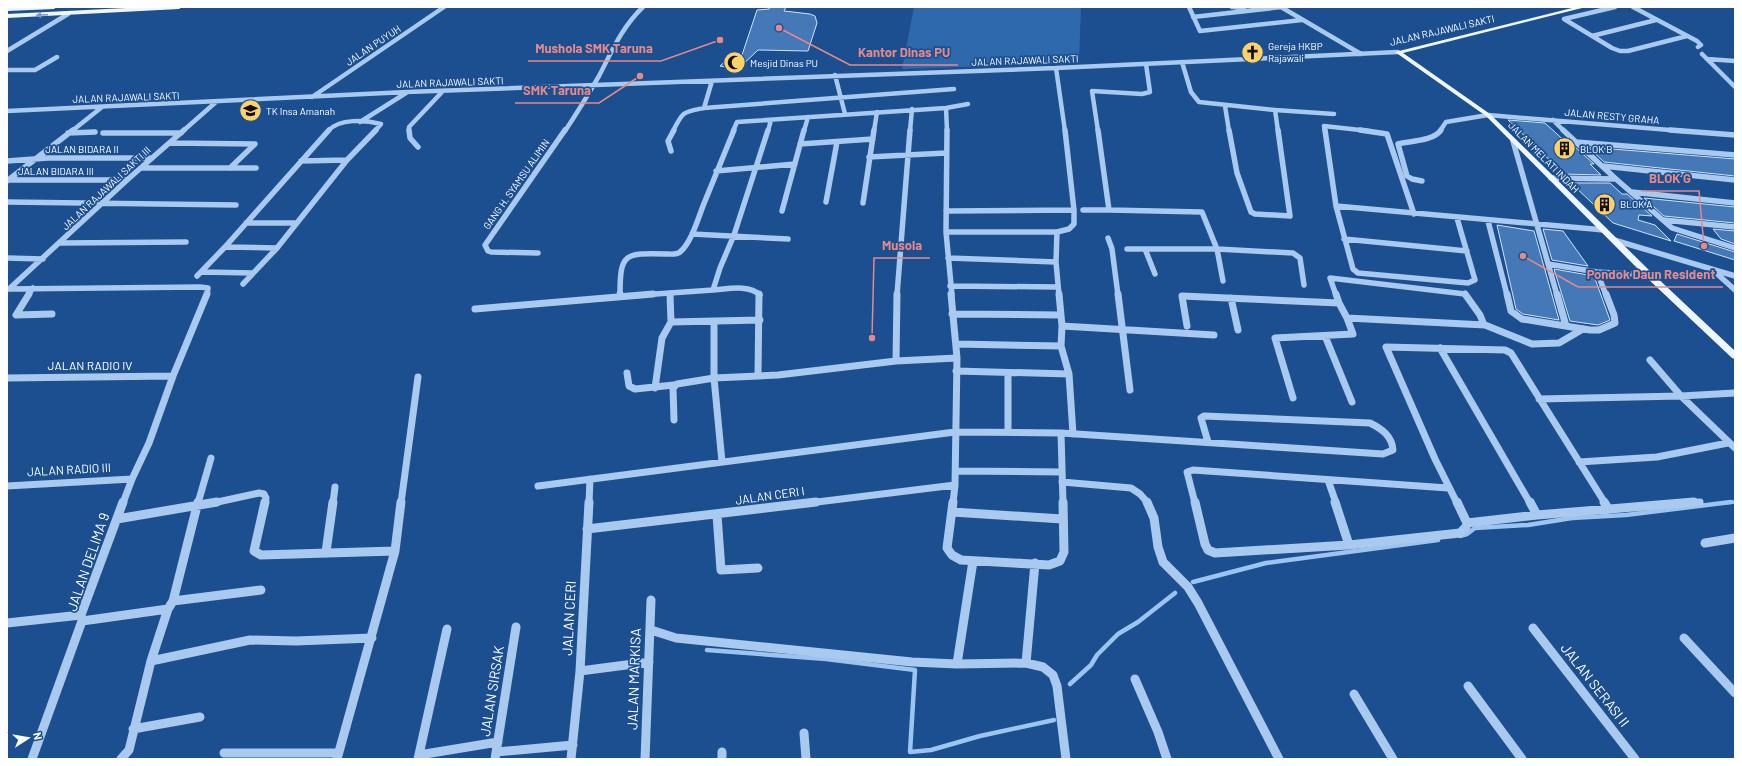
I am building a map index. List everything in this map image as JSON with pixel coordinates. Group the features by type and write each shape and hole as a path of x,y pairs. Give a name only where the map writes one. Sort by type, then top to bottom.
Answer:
{"main road":[{"path":"7,9 54,7"},
{"path":"7,16 68,14 117,9 179,7"},
{"name":"JALAN RAJAWALI SAKTI","path":"1398,52 1581,8"},
{"name":"JALAN MELATI INDAH","path":"1398,52 1488,115 1649,275 1735,356"}],"street":[{"name":"JALAN PUYUH","path":"312,97 444,7"},
{"path":"593,86 626,27 636,13 643,7"},
{"path":"1189,7 1200,31 1302,20"},
{"path":"1224,7 1227,13"},
{"path":"1232,7 1260,10"},
{"path":"1193,17 1281,7 1362,54"},
{"path":"1615,7 1564,19 1612,48 1624,51 1687,36"},
{"path":"1633,7 1700,43 1701,45 1698,47"},
{"path":"1581,8 1591,13"},
{"path":"7,50 68,14"},
{"path":"1592,36 1656,20"},
{"name":"JALAN RAJAWALI SAKTI","path":"7,111 407,92 712,82 835,75 1056,68 1398,52"},
{"path":"1702,54 1735,87"},
{"path":"7,70 35,70 57,57"},
{"path":"1707,59 1735,61"},
{"path":"1182,62 1190,92 1199,102 1225,106 1334,114"},
{"path":"1108,210 1092,91 1142,94 1150,92 1146,64"},
{"path":"946,232 1057,232 1069,228 1074,224 1074,210 1060,89 1056,68"},
{"path":"835,75 842,97 845,114"},
{"path":"704,108 712,82"},
{"name":"GANG H. SYAMSU ALIMIN","path":"538,253 491,252 488,251 485,245 540,168 593,86"},
{"path":"671,151 668,141 681,115 688,111 704,108 954,89"},
{"path":"418,147 411,140 408,134 409,127 443,91"},
{"path":"360,122 407,92"},
{"name":"JALAN RAJAWALI SAKTI III","path":"8,289 43,259 127,180 216,102"},
{"path":"620,296 622,266 626,257 640,254 679,254 692,234 735,123 912,109 946,108 968,104"},
{"path":"1225,106 1237,173 1251,212 1255,214 1287,217 1291,215 1275,110"},
{"path":"8,180 102,107"},
{"path":"946,108 946,232 957,358 955,432 956,485 947,548 952,555 960,560 973,561 1036,563 1049,565 1060,561 1064,552 1061,433"},
{"path":"896,362 897,289 912,109"},
{"path":"863,203 876,112"},
{"path":"1318,113 1320,119"},
{"name":"JALAN RESTY GRAHA","path":"1422,181 1412,179 1407,176 1398,144 1431,138 1439,133 1446,122 1488,115 1735,135"},
{"path":"782,211 808,118"},
{"path":"713,290 720,268 734,235 771,120"},
{"path":"1553,120 1616,179 1675,230 1735,248"},
{"path":"243,284 253,274 276,248 347,160 381,124 360,122 335,124 200,274 253,274"},
{"path":"1414,214 1387,134 1381,132 1324,126 1336,206 1353,269 1358,274 1468,284 1475,280 1457,218"},
{"path":"68,133 95,132"},
{"path":"103,133 181,133"},
{"path":"230,168 259,139"},
{"path":"800,144 873,139"},
{"path":"1513,141 1566,326"},
{"path":"826,202 837,142"},
{"path":"1576,142 1735,155"},
{"path":"170,143 254,144"},
{"path":"869,157 946,153"},
{"name":"JALAN BIDARA II","path":"7,161 35,159 152,158"},
{"path":"301,160 347,160"},
{"path":"716,171 795,164"},
{"path":"1603,166 1735,180"},
{"path":"141,168 256,168"},
{"path":"1551,178 1616,179"},
{"name":"JALAN BIDARA III","path":"8,180 127,180"},
{"path":"1632,192 1735,203"},
{"path":"7,202 236,205"},
{"path":"1336,206 1488,221 1604,230"},
{"path":"946,211 1074,210"},
{"path":"1083,210 1202,212 1217,249 1223,281"},
{"path":"1662,220 1735,227"},
{"path":"1488,221 1511,311 1522,319 1583,329 1599,330 1615,323 1614,315 1597,272"},
{"path":"246,223 296,223"},
{"path":"1057,232 1056,262 1062,326 1061,346 1069,374 1073,434"},
{"path":"692,234 788,239"},
{"path":"1108,238 1112,249 1121,330 1130,390"},
{"path":"1344,239 1467,251"},
{"path":"1614,240 1735,276"},
{"path":"60,243 186,242"},
{"path":"225,247 276,248"},
{"path":"1128,249 1217,249 1293,253 1300,258 1304,285"},
{"path":"1145,249 1155,274"},
{"path":"7,258 43,259"},
{"path":"948,258 1056,262"},
{"path":"1548,264 1597,272 1649,275"},
{"path":"1713,270 1735,290"},
{"path":"1293,398 1275,338 1353,334 1330,278 1465,294 1480,315 1484,325"},
{"path":"950,286 1058,287"},
{"path":"8,289 33,288"},
{"path":"33,288 16,315 52,314"},
{"name":"JALAN DELIMA 9","path":"32,759 81,618 132,479 149,443 173,376 208,292 208,288 33,288"},
{"path":"475,309 670,292 750,289 756,291 760,295 758,375"},
{"path":"655,388 662,338 671,322 670,292"},
{"path":"1187,326 1182,296 1339,303"},
{"path":"1231,298 1238,330"},
{"path":"952,314 1060,315"},
{"path":"1347,318 1484,325 1532,344 1559,343 1583,329"},
{"path":"671,322 760,320"},
{"path":"714,322 714,378 722,462"},
{"path":"1062,326 1214,335"},
{"path":"1325,336 1352,402"},
{"path":"956,344 1061,346"},
{"path":"1448,488 1193,470 1187,472 1205,544 1215,553 1349,545 1460,533 1466,527 1467,522 1448,488 1386,347 1507,350 1514,355 1539,399 1609,510"},
{"path":"1440,348 1537,515"},
{"path":"627,373 629,386 638,390 674,386 714,378 778,375 896,362 957,358"},
{"path":"1650,360 1681,396 1728,443 1735,448"},
{"path":"956,371 1069,374"},
{"path":"1008,373 1008,432"},
{"name":"JALAN RADIO IV","path":"7,378 173,376"},
{"path":"224,753 337,756 372,638 395,551 418,377"},
{"path":"674,386 674,420"},
{"path":"1539,399 1681,396 1735,392"},
{"path":"538,486 955,432 1061,433 1383,454 1393,450 1393,445 1388,434 1370,423 1204,416 1201,418 1201,422 1208,442"},
{"path":"1579,462 1657,457 1728,443"},
{"path":"121,759 129,750 151,661 171,606 211,458"},
{"path":"956,471 1062,472"},
{"name":"JALAN RADIO III","path":"7,486 132,479"},
{"name":"JALAN CERI","path":"571,759 580,671 590,479"},
{"path":"1328,480 1349,545"},
{"path":"1062,482 1131,488 1139,492 1147,500 1152,512 1161,558 1170,570 1190,590 1236,674 1279,759"},
{"name":"JALAN CERI I","path":"587,529 717,515 956,485"},
{"path":"326,552 335,487"},
{"path":"117,519 197,507 264,494 266,498 254,551 261,555 395,551"},
{"path":"1467,522 1700,502"},
{"path":"952,512 1062,519"},
{"path":"717,515 721,570 725,571 758,568"},
{"path":"1705,543 1735,538"},
{"path":"957,664 973,561"},
{"path":"1026,663 1036,563"},
{"path":"7,623 81,618 171,606 261,590"},
{"name":"JALAN MARKISA","path":"645,759 651,600"},
{"name":"JALAN SIRSAK","path":"497,751 516,627"},
{"name":"JALAN SERASI II","path":"1534,628 1635,759"},
{"path":"447,629 419,757 573,745"},
{"path":"651,630 676,638 912,662 957,664 1026,663 1042,667 1053,675 1057,686 1066,759"},
{"path":"151,661 250,640 296,641 372,638"},
{"path":"1684,638 1735,693"},
{"path":"580,671 649,662"},
{"path":"1135,679 1158,732 1167,759"},
{"path":"1468,686 1522,759"},
{"path":"1354,694 1393,759"},
{"path":"133,729 200,718"},
{"path":"804,733 806,759"}],"shaded area":[{"path":"914,7 1081,7 1079,63 902,69"}],"building":[{"path":"770,7 786,7 784,11 815,16 817,23 808,51 758,50 736,71 737,69 720,66 731,56 741,58 757,10 769,9"},
{"path":"1508,120 1545,123 1569,145 1574,146 1594,164 1590,164 1601,175 1564,174"},
{"path":"1588,147 1735,159 1735,176 1604,162"},
{"path":"1571,183 1610,183 1622,194 1627,194 1652,216 1639,215 1638,220 1655,225 1671,241 1613,223"},
{"path":"1644,198 1735,207 1735,223 1664,216"},
{"path":"1497,225 1534,231 1559,320 1523,314 1516,309"},
{"path":"1543,229 1563,231 1588,266 1552,260"},
{"path":"1713,229 1735,231 1735,244 1721,239"},
{"path":"1677,234 1735,252 1735,260 1674,241"},
{"path":"1554,269 1594,276 1610,320 1598,325 1570,321"}],"waterway":[{"path":"1460,536 1467,534 1475,528 1528,525 1572,518 1626,515 1731,502"},
{"path":"1723,503 1735,502"},
{"path":"1193,582 1266,563 1438,540"},
{"path":"1070,684 1091,665 1097,655 1118,634 1138,622 1175,593"},
{"path":"707,650 826,659 915,670 910,752 931,750 980,736 1054,720"}],"place":[{"name":"Kantor Dinas PU","path":"779,28"},
{"name":"Mushola SMK Taruna","path":"720,40"},
{"name":"Gereja HKBP Rajawali","path":"1253,52"},
{"name":"Mesjid Dinas PU","path":"735,63"},
{"name":"SMK Taruna","path":"640,76"},
{"name":"TK Insa Amanah","path":"251,111"},
{"name":"BLOK B","path":"1564,149"},
{"name":"BLOK A","path":"1604,204"},
{"name":"BLOK G","path":"1704,246"},
{"name":"Pondok Daun Resident","path":"1523,256"},
{"name":"Musola","path":"872,338"}]}
